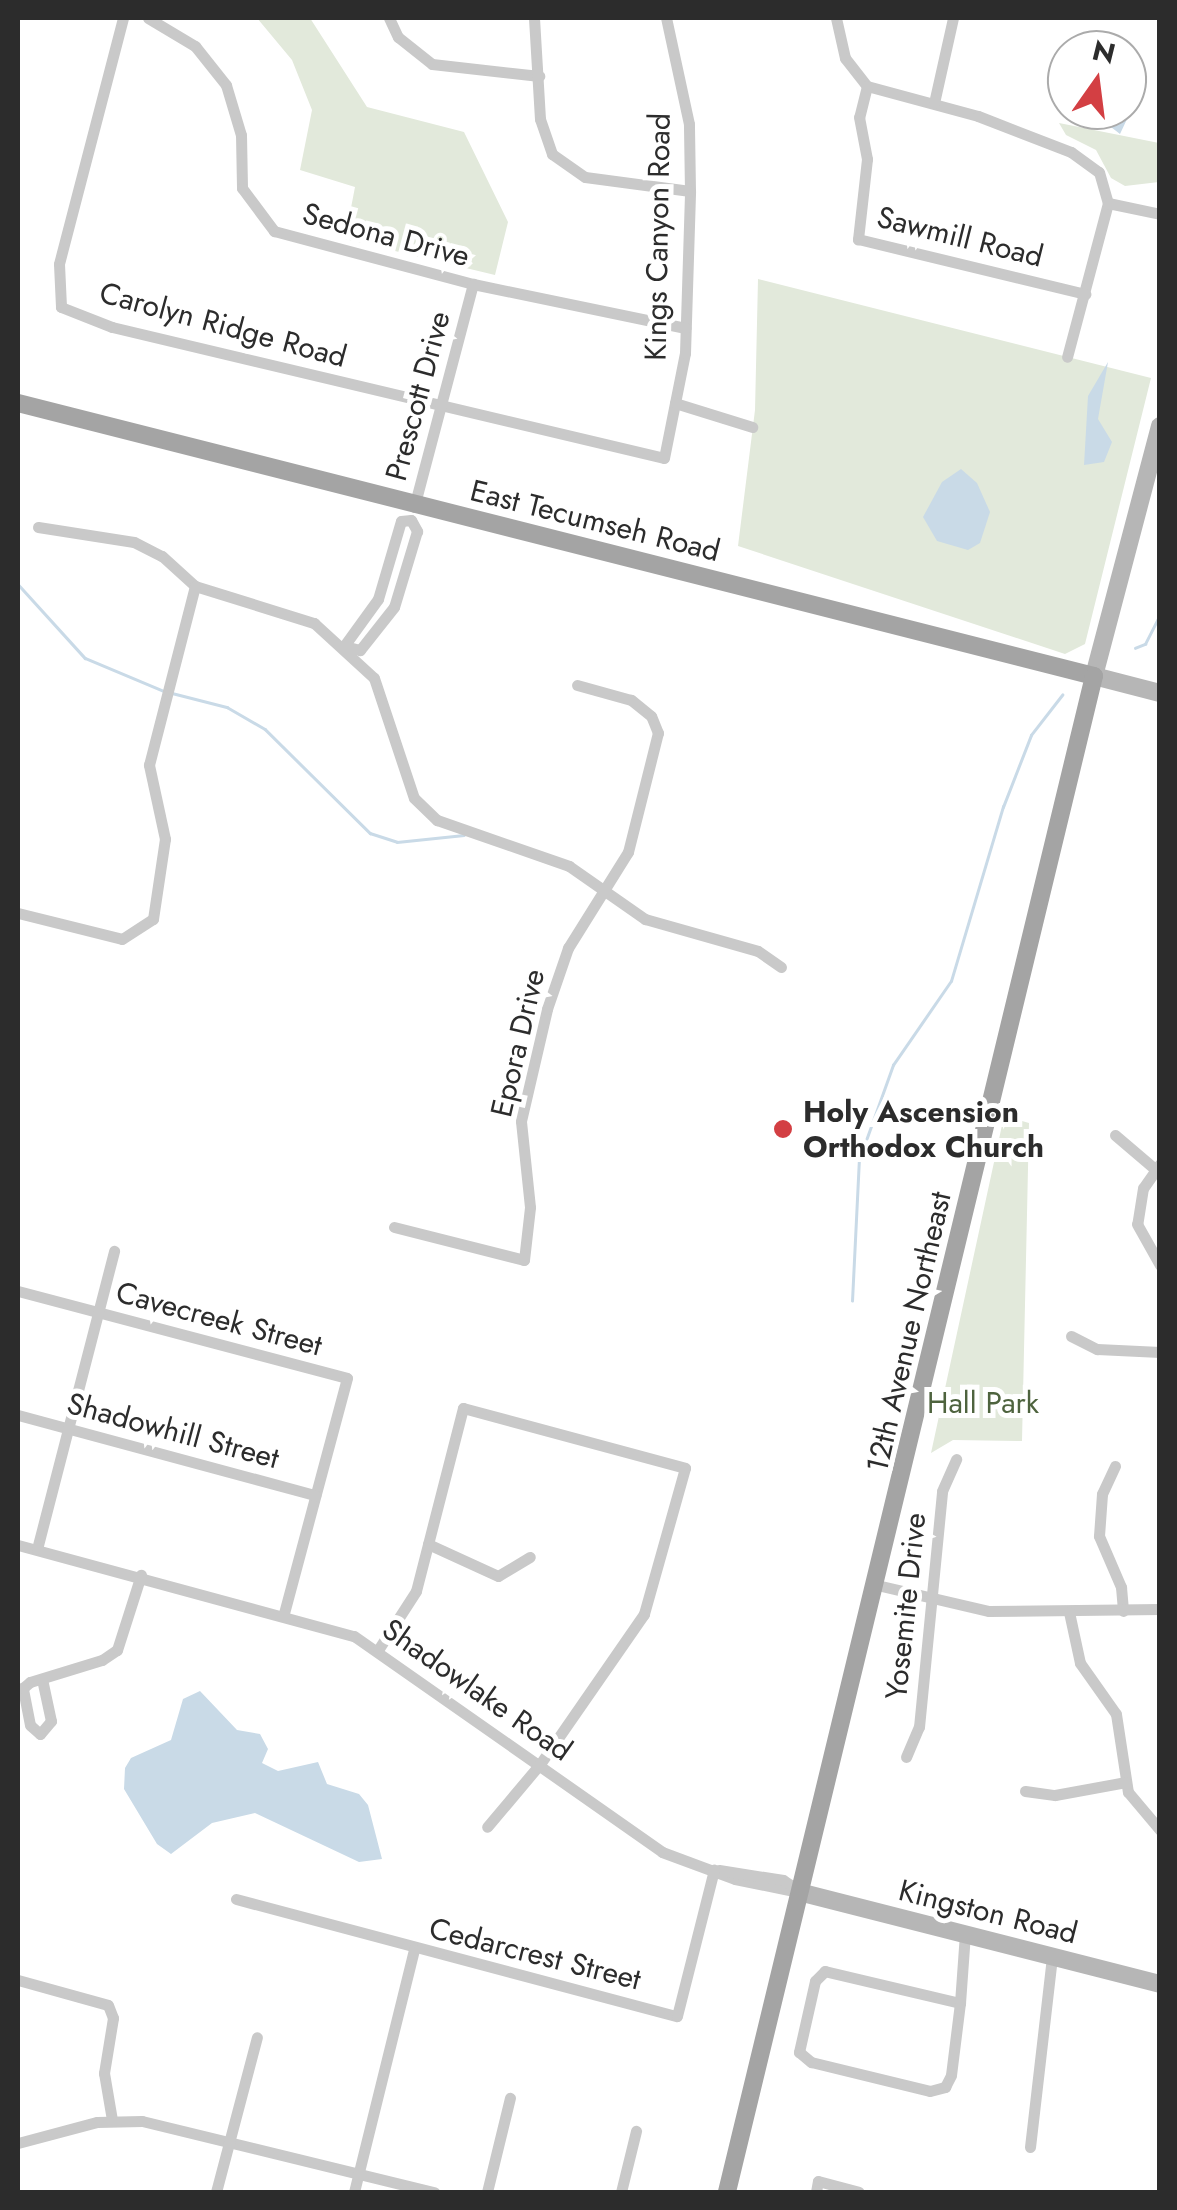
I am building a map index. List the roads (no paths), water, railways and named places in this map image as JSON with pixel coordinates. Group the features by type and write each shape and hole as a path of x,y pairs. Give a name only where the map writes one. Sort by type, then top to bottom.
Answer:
{"main road":[{"name":"East Tecumseh Road","path":"18,402 413,512 1094,676"},
{"name":"12th Avenue Northeast","path":"728,2192 1094,676"}],"street":[{"name":"Carolyn Ridge Road","path":"123,18 63,250 59,305 98,323 664,458"},
{"name":"Sedona Drive","path":"148,18 196,46 226,85 241,135 242,188 274,231 473,284 686,328"},
{"path":"389,18 398,36 432,64 539,76"},
{"path":"534,18 542,140 566,167 591,178 690,192"},
{"name":"Kings Canyon Road","path":"664,458 686,328 690,192 689,124 666,18"},
{"path":"836,18 845,58 867,86 934,104 1088,160 1105,184 1108,203 1067,356"},
{"path":"934,104 953,18"},
{"name":"Sawmill Road","path":"867,86 858,117 867,159 858,239 1084,294"},
{"path":"1108,203 1160,214"},
{"name":"Prescott Drive","path":"413,512 473,284"},
{"path":"675,403 752,427"},
{"name":"12th Avenue Northeast","path":"1094,676 1160,426"},
{"path":"413,512 417,531 394,607 360,650 344,646 378,599 401,521 413,512"},
{"path":"38,527 134,542 162,556 195,586 314,623 344,646 374,678 414,798 436,820 569,866 645,920 758,951 781,967"},
{"path":"18,913 122,939 153,918 164,839 149,766 195,586"},
{"name":"East Tecumseh Road","path":"1094,676 1160,693"},
{"path":"577,685 630,700 650,716 658,733 628,852 603,893"},
{"name":"Epora Drive","path":"394,1227 524,1260 530,1207 523,1110 558,971 603,893"},
{"path":"1115,1135 1157,1167 1140,1198 1137,1224 1160,1266"},
{"path":"37,1549 114,1250"},
{"name":"Cavecreek Street","path":"18,1291 347,1378 284,1614"},
{"path":"1071,1336 1097,1349 1160,1352"},
{"path":"378,1650 411,1603 462,1408 685,1468 644,1614 540,1764 487,1827"},
{"name":"Shadowhill Street","path":"18,1416 315,1495"},
{"name":"Yosemite Drive","path":"906,1757 919,1727 942,1491 956,1459"},
{"path":"1115,1466 1102,1494 1099,1536 1121,1587 1122,1610"},
{"path":"428,1544 498,1576 530,1557"},
{"name":"Shadowlake Road","path":"18,1545 284,1614 378,1650 662,1852 714,1870 768,1876 802,1893"},
{"path":"42,1679 117,1650 141,1575"},
{"path":"877,1586 989,1610 1160,1610"},
{"path":"1069,1612 1080,1663 1116,1714 1126,1782 1141,1814 1160,1830"},
{"path":"1025,1791 1054,1795 1126,1782"},
{"name":"Cedarcrest Street","path":"236,1900 414,1950 678,2016 714,1870"},
{"name":"Kingston Road","path":"802,1893 1160,1984"},
{"path":"960,2003 824,1971 815,1981 799,2052 825,2066 939,2090 951,2075 960,2003 965,1934"},
{"path":"354,2192 414,1950"},
{"path":"1030,2147 1052,1956"},
{"path":"18,1980 108,2005 113,2018 104,2073 112,2120"},
{"path":"216,2192 257,2037"},
{"path":"487,2192 510,2098"},
{"path":"18,2143 112,2120 232,2142 434,2192"},
{"path":"620,2192 636,2131"},
{"path":"816,2192 818,2181 859,2192"}],"water":[{"path":"1108,362 1098,419 1112,442 1104,462 1084,465 1088,396"},
{"path":"961,469 977,483 990,512 980,543 968,550 937,541 923,517 942,482"},
{"path":"200,1691 237,1730 260,1734 268,1749 262,1763 278,1771 318,1762 327,1784 359,1794 368,1805 382,1859 359,1862 255,1813 212,1823 171,1854 157,1844 124,1789 125,1768 131,1758 171,1740 183,1699"}],"waterway":[{"path":"18,584 85,658 164,691"},
{"path":"1135,648 1145,644 1160,614"},
{"path":"172,693 227,707 265,729 370,833 397,842 464,835"},
{"path":"852,1301 859,1160 893,1065 951,981 1003,807 1031,735 1062,695"}],"place":[{"name":"Holy Ascension Orthodox Church","path":"783,1129"}],"park label":[{"name":"Hall Park","path":"983,1403"}]}
